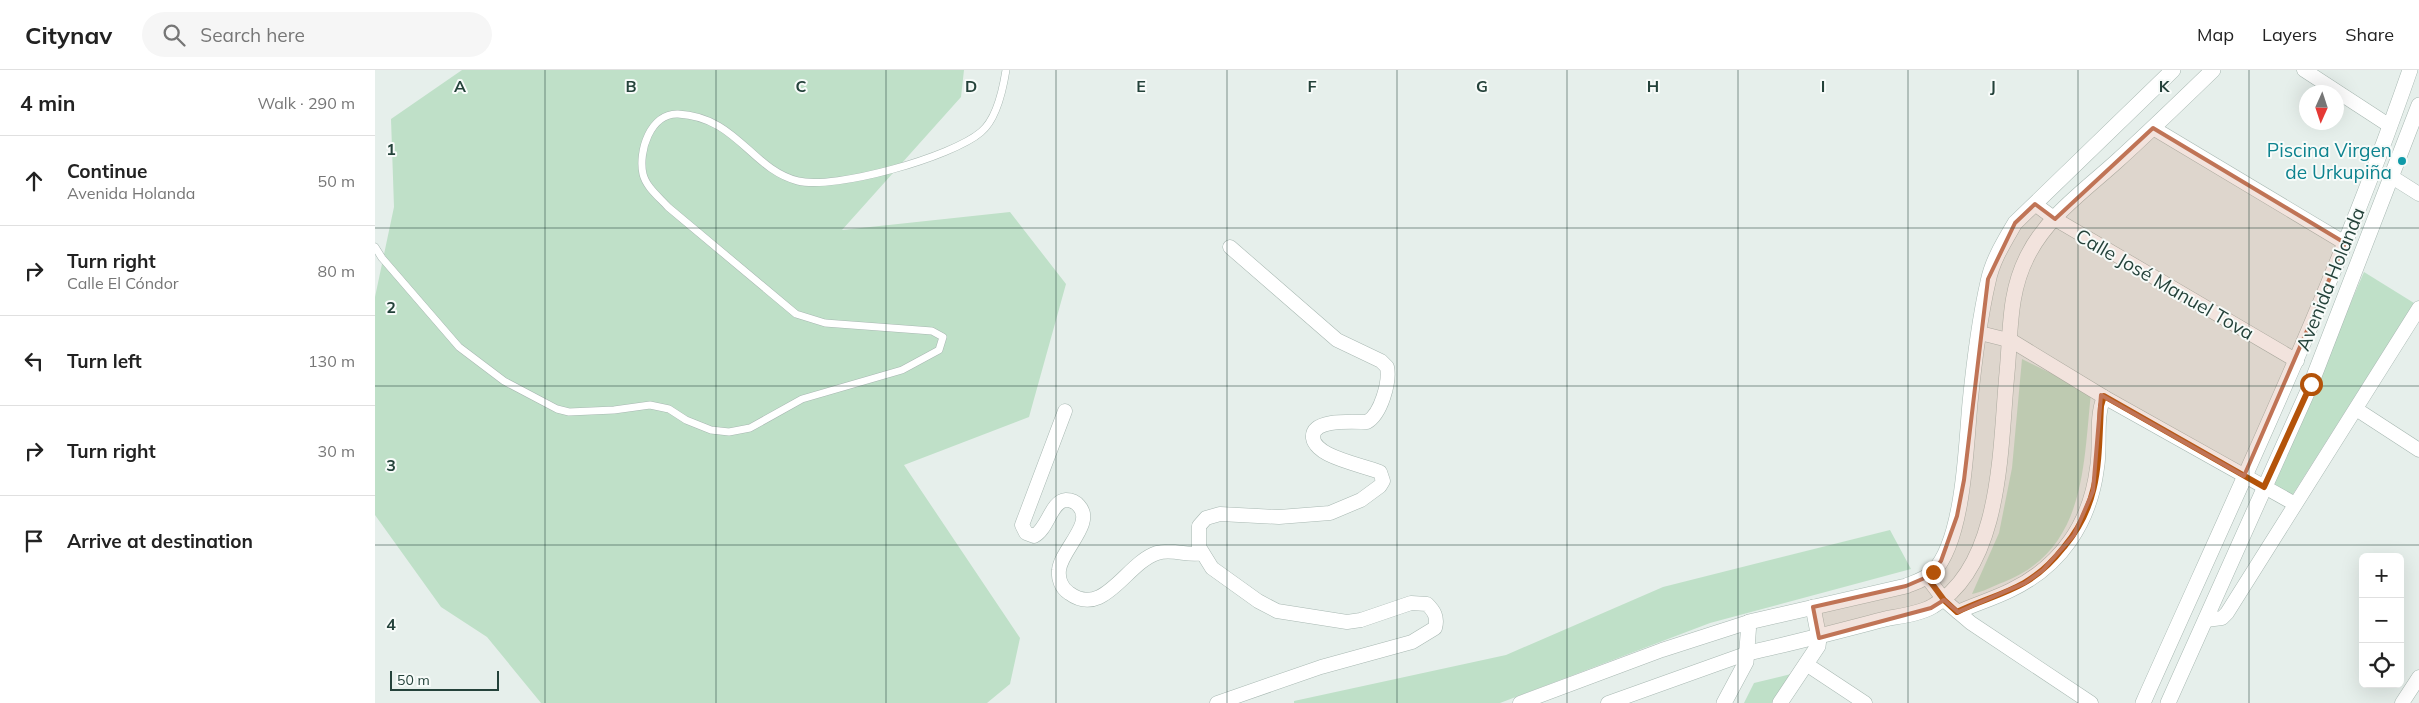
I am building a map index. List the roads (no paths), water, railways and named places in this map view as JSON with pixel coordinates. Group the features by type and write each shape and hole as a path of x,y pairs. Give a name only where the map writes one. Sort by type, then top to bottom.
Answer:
{"street":[{"path":"1520,703 1662,650 1749,622 1906,586 1927,577 1941,561 1957,516 1964,480 1971,400 1988,279 2000,249 2015,224 2173,70"},
{"path":"1608,703 1748,653 1819,638 1931,608 1959,588 1981,547 1991,516 2001,441 2011,307 2017,280 2039,237 2055,219 2213,70"},
{"path":"2304,70 2390,126"},
{"name":"Avenida Holanda","path":"2143,703 2297,361 2345,243 2410,70"},
{"name":"Avenida Holanda","path":"2168,703 2311,384 2419,106"},
{"path":"2153,128 2345,243"},
{"path":"2392,177 2419,194"},
{"name":"Calle José Manuel Tova","path":"2035,204 2055,219 2297,361"},
{"path":"1217,703 1321,667 1412,642 1435,628 1437,621 1434,611 1427,604 1411,603 1370,617 1347,622 1277,611 1258,601 1212,568 1202,553 1197,533 1199,526 1206,518 1220,514 1279,517 1330,514 1361,500 1380,486 1383,481 1380,472 1328,454 1317,446 1313,439 1314,432 1319,426 1329,423 1367,422 1372,419 1376,414 1386,384 1387,367 1381,360 1337,340 1230,247"},
{"path":"2206,620 2222,618 2227,613 2419,308"},
{"path":"1980,333 2009,340 2295,504"},
{"path":"1957,612 2025,583 2043,570 2075,535 2085,518 2093,491 2098,467 2101,406 2104,396"},
{"path":"2356,409 2419,450"},
{"path":"1065,410 1022,525 1026,533 1034,536 1041,532 1053,510 1065,500 1076,502 1083,510 1085,515 1082,525 1060,562 1059,577 1065,590 1083,601 1098,599 1136,566 1156,554 1173,550 1202,553"},
{"path":"1927,577 1944,600 1957,612 2091,703"},
{"path":"1780,703 1818,646 1819,638 1813,608"},
{"path":"1724,703 1743,670 1748,653 1749,622"},
{"path":"1806,664 1865,703"},
{"path":"2402,703 2419,677"}],"lane":[{"path":"375,247 379,258 459,347 504,381 557,409 569,412 614,410 650,405 669,409 686,420 711,430 729,432 750,428 802,399 903,370 939,350 943,337 932,331 825,323 796,314 668,207 650,188 643,176 642,150 658,121 667,116 677,114 707,119 728,130 770,167 796,181 813,184 888,172 966,143 983,131 992,117 1003,89 1006,70"}],"place":[{"name":"Piscina Virgen de Urkupiña","path":"2402,161"}]}
